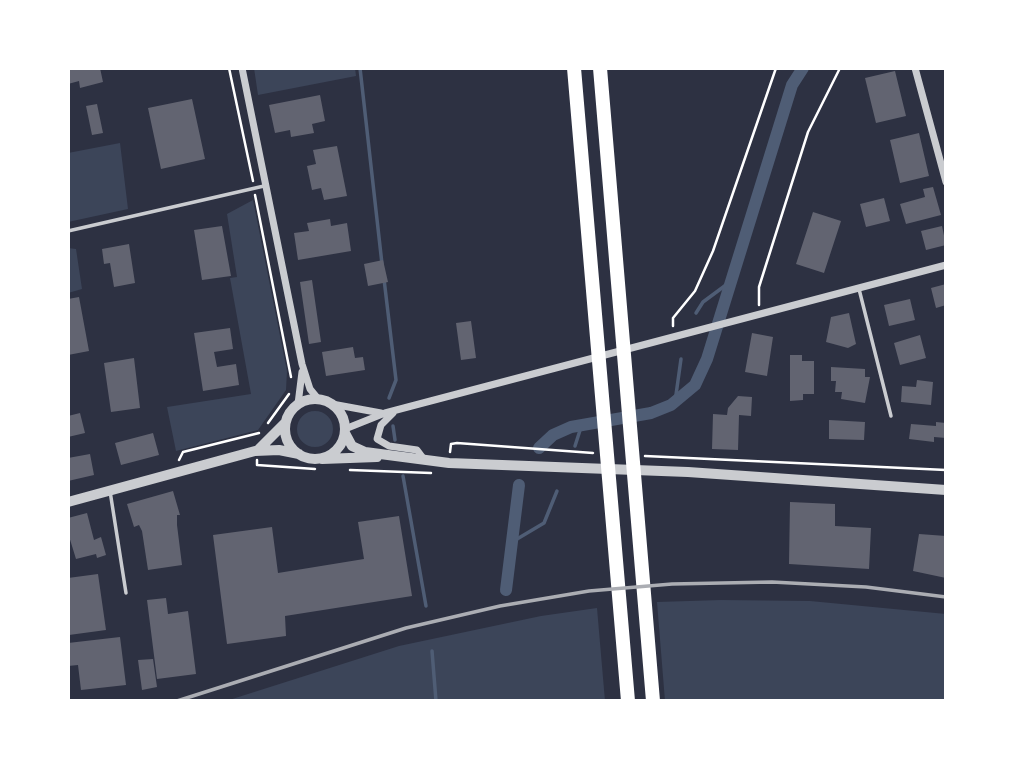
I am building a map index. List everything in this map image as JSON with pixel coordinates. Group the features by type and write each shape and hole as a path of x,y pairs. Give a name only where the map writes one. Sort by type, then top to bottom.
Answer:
{"highway":[{"path":"574,68 628,701"},
{"path":"600,68 653,701"}],"street":[{"path":"242,68 302,364 310,389 319,400"},
{"path":"915,68 946,182"},
{"path":"318,459 336,450 345,431 385,413 946,265"},
{"path":"255,451 272,439 298,404 302,364"},
{"path":"298,404 319,400 385,413"},
{"path":"332,404 339,411 345,431 356,448 382,456"},
{"path":"396,411 381,425 377,439 389,446 417,450 423,458"},
{"path":"287,419 287,439 299,454"},
{"path":"68,502 255,451 279,450 318,459 363,459 382,456 449,463 501,463"},
{"path":"411,458 450,457 501,463 946,490"}],"lane":[{"path":"68,231 267,186"},
{"path":"859,289 891,416"},
{"path":"110,491 126,593"}],"path":[{"path":"175,463 183,452 260,432 291,387 229,68"},
{"path":"674,338 673,318 695,290 713,251 776,68"},
{"path":"760,316 759,287 793,178 808,132 840,68"},
{"path":"450,450 451,444 457,443 596,453"},
{"path":"637,456 946,470"}],"shaded area":[{"path":"254,68 355,68 356,76 258,95"},
{"path":"120,143 128,209 68,222 68,153"},
{"path":"253,200 287,371 286,390 258,430 176,451 167,407 251,394 230,278 237,277 227,214"},
{"path":"68,248 76,249 82,289 68,293"},
{"path":"315,411 328,416 333,429 328,442 315,447 302,442 297,429 302,416"},
{"path":"810,601 946,614 946,701 665,701 657,602"},
{"path":"597,608 605,701 226,701 399,646 541,616"}],"building":[{"path":"68,68 100,68 103,82 80,88 79,81 68,84"},
{"path":"895,71 906,116 876,123 865,78"},
{"path":"320,95 325,121 312,124 314,133 291,137 290,130 275,133 269,105"},
{"path":"192,99 205,159 161,169 148,108"},
{"path":"97,104 103,133 92,135 86,106"},
{"path":"919,133 929,176 900,183 890,140"},
{"path":"337,146 347,196 324,200 321,188 312,190 307,166 316,164 313,150"},
{"path":"933,187 941,215 906,224 900,204 925,197 923,189"},
{"path":"884,198 890,221 866,227 860,204"},
{"path":"813,212 841,221 824,273 796,264"},
{"path":"330,219 331,226 347,223 351,251 298,260 294,233 309,231 307,223"},
{"path":"222,226 231,276 202,280 194,230"},
{"path":"942,226 946,245 926,250 921,231"},
{"path":"129,244 135,283 114,287 110,263 104,264 102,249"},
{"path":"383,260 388,282 368,286 364,264"},
{"path":"312,280 321,342 309,344 300,282"},
{"path":"946,284 946,305 936,308 931,288"},
{"path":"79,297 89,351 68,355 68,299"},
{"path":"910,299 915,320 889,326 884,305"},
{"path":"849,313 856,344 848,348 826,342 831,317"},
{"path":"471,321 476,358 461,360 456,323"},
{"path":"230,328 233,349 214,352 217,367 236,364 239,385 203,391 194,333"},
{"path":"752,333 773,337 767,376 745,372"},
{"path":"920,335 926,358 900,365 894,343"},
{"path":"353,347 355,358 363,357 365,370 326,376 322,352"},
{"path":"790,355 802,355 802,361 814,361 814,394 803,394 803,400 790,401"},
{"path":"134,358 140,408 111,412 104,363"},
{"path":"831,367 865,369 865,377 870,377 865,403 841,399 842,392 835,392 836,381 831,381"},
{"path":"917,380 933,382 931,405 901,402 902,386 916,387"},
{"path":"738,396 752,397 751,416 739,415 738,450 712,449 713,414 727,415 728,408"},
{"path":"80,413 85,433 68,437 68,416"},
{"path":"829,420 865,422 864,440 829,439"},
{"path":"936,422 946,423 946,438 934,437 934,442 909,439 911,424 936,426"},
{"path":"153,433 159,455 121,465 115,443"},
{"path":"90,454 94,475 68,481 68,458"},
{"path":"173,491 180,515 177,515 177,525 182,565 148,570 142,531 139,525 134,527 127,504"},
{"path":"790,502 835,504 835,526 871,528 869,569 789,564"},
{"path":"87,513 94,540 101,537 106,555 97,558 96,554 76,559 68,533 68,518"},
{"path":"399,516 412,596 285,616 286,636 227,644 213,535 272,527 278,573 364,559 358,522"},
{"path":"919,534 946,536 946,578 913,571"},
{"path":"98,574 106,630 69,635 68,578"},
{"path":"166,598 168,614 188,611 196,674 157,679 147,600"},
{"path":"120,637 126,685 81,690 78,665 68,666 68,643"},
{"path":"153,659 157,687 142,690 138,660"}],"waterway":[{"path":"360,68 382,264"},
{"path":"539,448 553,435 571,427 651,413 671,405 695,385 707,359 792,85 803,68"},
{"path":"384,279 396,380 389,398"},
{"path":"696,313 703,302 730,282"},
{"path":"675,402 681,359"},
{"path":"575,446 582,424"},
{"path":"393,426 395,440"},
{"path":"403,476 426,606"},
{"path":"506,590 519,485"},
{"path":"512,542 544,523 557,491"},
{"path":"432,651 436,701"}],"railway":[{"path":"177,701 406,628 500,606 589,591 672,584 772,582 866,587 946,597"}]}
